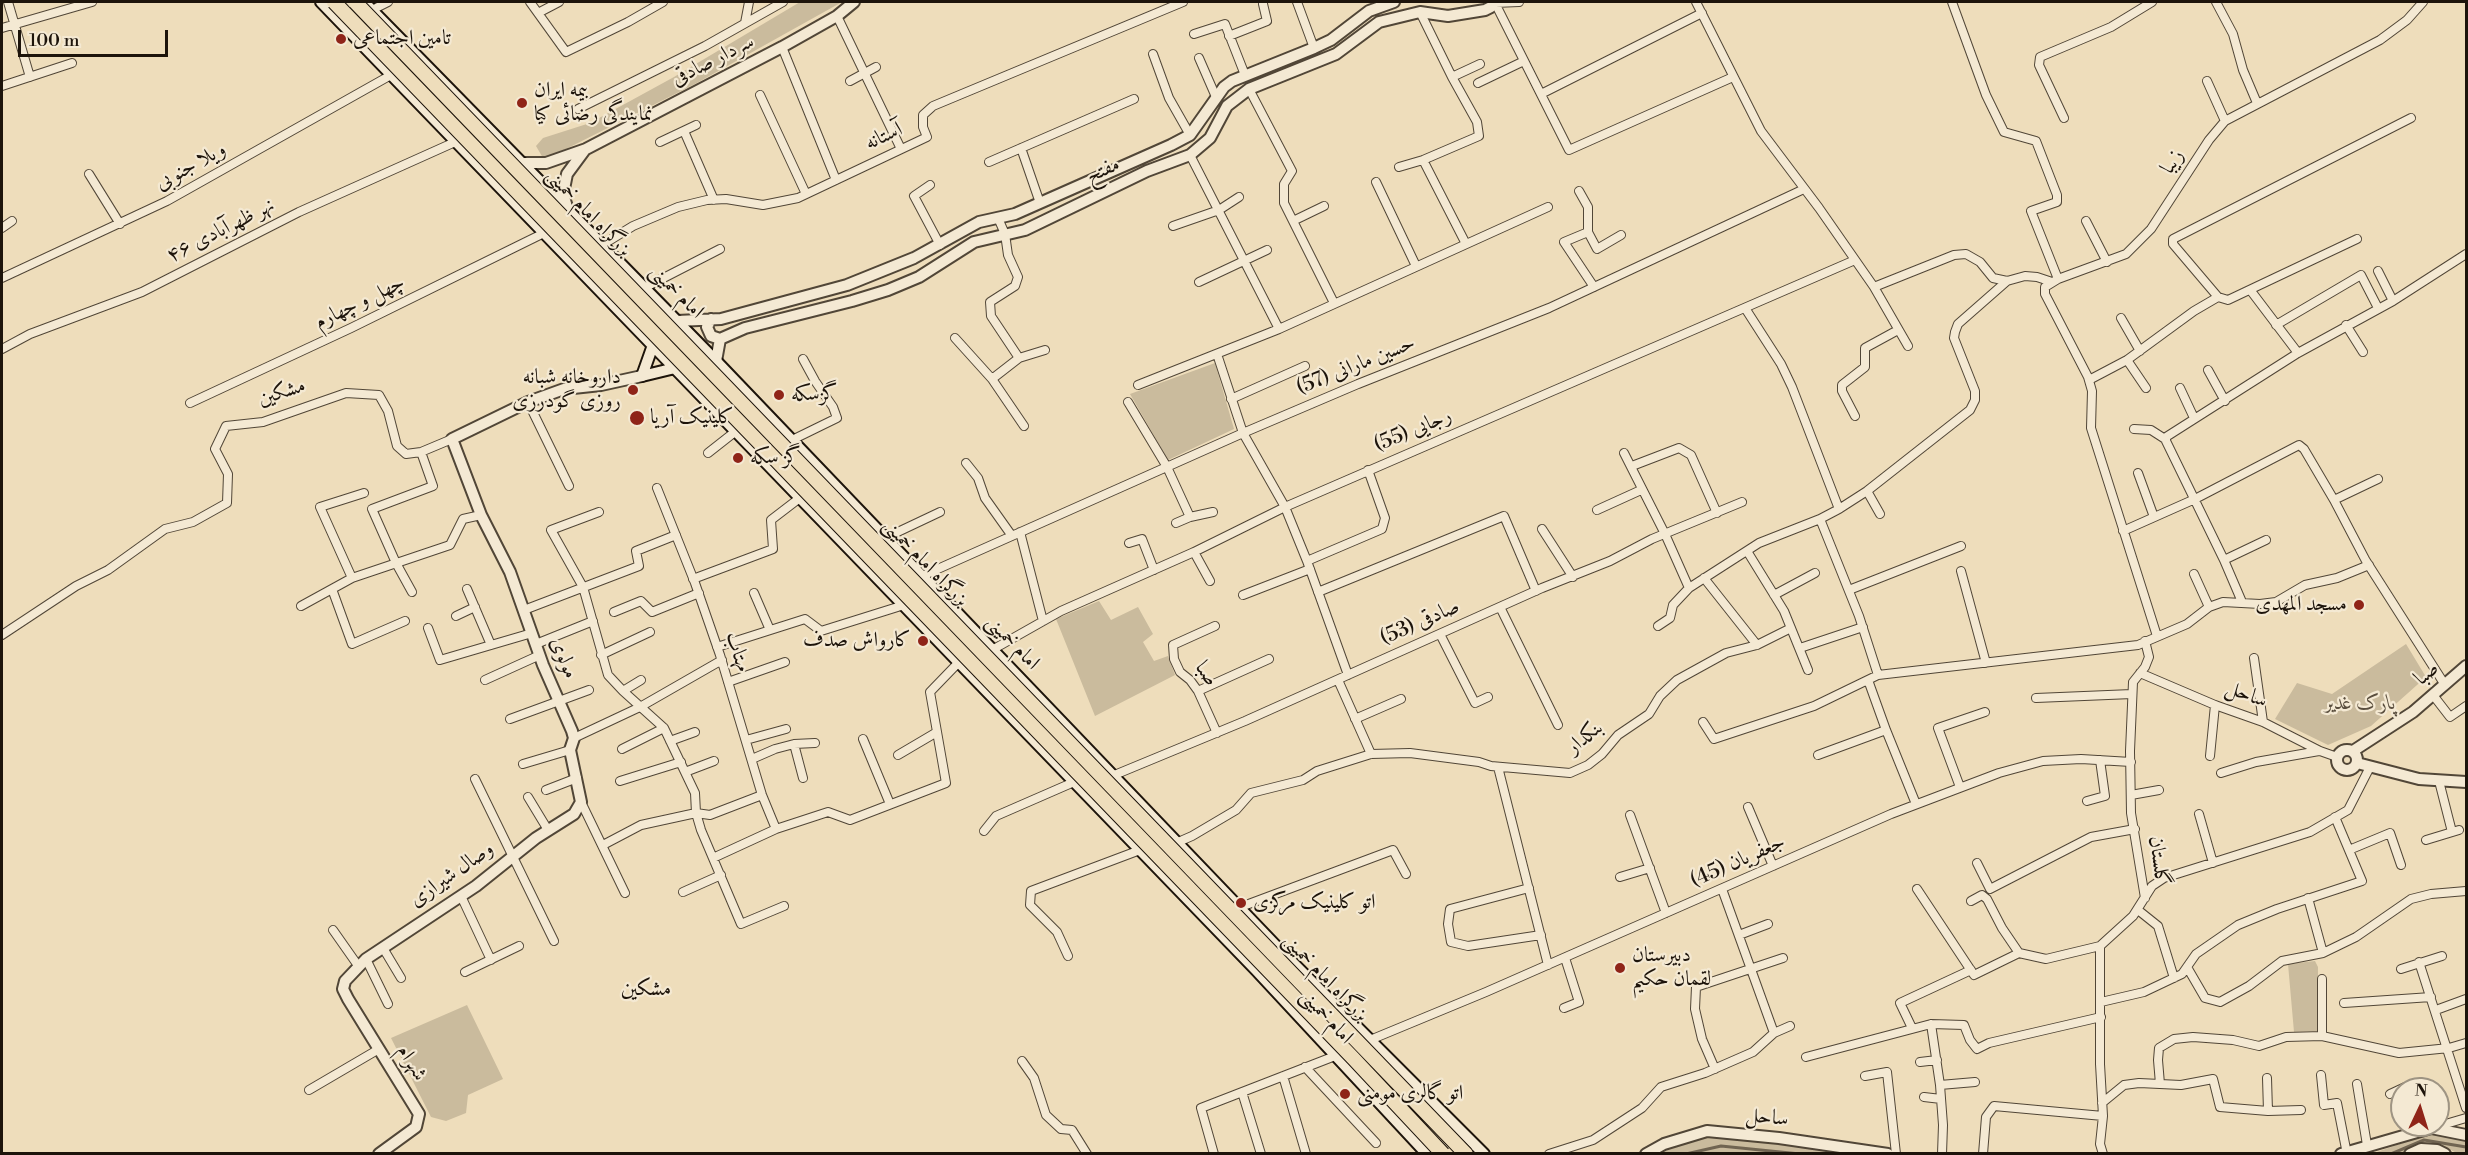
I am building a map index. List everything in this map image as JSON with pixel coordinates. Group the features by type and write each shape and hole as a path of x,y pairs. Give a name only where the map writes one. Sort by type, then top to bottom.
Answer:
{"highway":[{"name":"بزرگراه امام خمینی","path":"334,2 1443,1154"},
{"name":"بزرگراه امام خمینی","path":"355,2 1466,1154"}],"street":[{"path":"8,2 30,77"},
{"path":"2,28 92,2"},
{"name":"امام خمینی","path":"321,2 1140,850 1426,1154"},
{"path":"368,6 388,2"},
{"path":"530,2 567,52 663,2"},
{"path":"538,13 559,2"},
{"path":"745,23 749,2"},
{"path":"578,110 783,2"},
{"name":"سردار صادقی","path":"523,163 546,163 586,149 782,47 837,15 854,2"},
{"name":"آستانه","path":"602,245 633,226 678,207 726,199 763,205 798,198 927,137 923,127 923,115 933,106 1183,2"},
{"path":"1297,2 1314,48"},
{"path":"1153,54 1169,98 1190,135 1216,97 1232,81 1259,72 1331,40 1369,11 1394,2"},
{"path":"1495,2 1569,150 1733,77"},
{"name":"مفتح","path":"720,339 745,328 888,290 919,277 974,243 1025,230 1147,171 1190,154 1210,138 1227,106 1249,90 1336,54 1379,22 1420,12 1448,16 1485,10 1495,2 1519,2"},
{"path":"1696,2 1761,131 1874,287 1908,346"},
{"path":"1952,2 1986,95 2004,132 2036,141 2057,195 2057,202 2031,211 2055,281"},
{"path":"2064,118 2039,65 2040,57 2110,27 2152,2"},
{"path":"2216,2 2233,34 2243,70 2256,103"},
{"name":"زیبا","path":"2055,281 2126,254 2151,229 2209,140 2225,121 2380,40 2407,20 2423,2"},
{"path":"1229,36 1267,21 1263,4"},
{"name":"امام خمینی","path":"368,6 716,361 1238,908 1485,1154"},
{"path":"1398,167 1422,160 1479,136 1477,122 1420,12"},
{"path":"1540,94 1702,14"},
{"path":"837,15 901,149"},
{"path":"1194,34 1225,24 1245,75"},
{"path":"782,47 836,180"},
{"path":"1199,58 1216,97"},
{"path":"1478,83 1524,61"},
{"path":"2,86 72,63"},
{"path":"1452,77 1480,64"},
{"path":"850,81 876,67"},
{"name":"ویلا جنوبی","path":"2,278 167,201 391,75"},
{"path":"2207,81 2225,121"},
{"path":"1249,90 1292,171 1284,184 1284,203 1334,303"},
{"path":"760,95 806,194"},
{"path":"989,162 1134,99"},
{"path":"2357,238 2229,300 2218,297 2173,244 2172,239 2411,118"},
{"path":"660,142 696,125"},
{"path":"684,131 714,200"},
{"name":"مفتح","path":"677,321 711,319 767,307 847,285 914,258 979,222 998,218 1040,203 1190,135"},
{"name":"نهر ظهرآبادی ۴۶","path":"2,349 30,334 142,292 299,212 455,142"},
{"path":"1021,148 1040,203"},
{"path":"568,210 563,194 567,174 586,149"},
{"path":"1190,154 1279,329"},
{"path":"1422,160 1466,244"},
{"path":"89,174 120,224"},
{"path":"1376,182 1416,266"},
{"path":"930,185 914,196 940,245"},
{"name":"حسین مارانی (57)","path":"922,576 1243,433 1358,384 1549,308 1804,189"},
{"path":"1579,191 1588,207 1588,232 1597,249 1621,235"},
{"path":"1173,226 1219,210 1239,197"},
{"path":"1293,221 1324,206"},
{"path":"1138,385 1279,329 1548,207"},
{"path":"998,218 1005,234 1008,255 1018,278 1015,286 990,302 991,316 1018,358"},
{"path":"2,228 12,221"},
{"path":"2086,221 2107,262"},
{"path":"1588,232 1564,242 1594,287"},
{"name":"چهل و چهارم","path":"190,402 351,328 543,233"},
{"path":"644,288 720,249"},
{"path":"1199,282 1267,250"},
{"path":"1874,287 1954,255 1966,254 1980,262 1993,278 2007,281"},
{"path":"2166,438 2298,353 2393,301 2466,254"},
{"name":"رجایی (55)","path":"992,650 1043,621 1194,552 1285,507 1855,260"},
{"path":"2378,271 2393,301"},
{"path":"2277,325 2361,275 2378,308"},
{"path":"1659,626 1670,618 1673,605 1689,588 1759,543 1839,509 1867,491 1970,410 1975,400 1975,391 1954,338 1958,324 2007,281 2025,276 2055,281"},
{"path":"2055,281 2045,287 2045,294 2089,380 2092,391 2091,428 2157,636"},
{"path":"2251,291 2298,353"},
{"path":"2089,380 2127,360 2194,311 2218,297"},
{"path":"1745,308 1792,387 1839,509"},
{"path":"2121,318 2140,351"},
{"path":"711,319 708,327 711,336 720,339 716,361"},
{"path":"2346,325 2363,352"},
{"path":"1855,416 1842,391 1842,386 1865,367 1865,348 1899,330"},
{"path":"955,338 992,379 1024,426"},
{"path":"642,376 652,345"},
{"path":"992,379 1018,358 1045,350"},
{"path":"1217,354 1243,433 1285,507 1309,565 1348,675"},
{"path":"792,440 837,417 803,359"},
{"path":"2127,360 2146,388"},
{"path":"1232,399 1305,366"},
{"path":"412,592 396,563 372,508 433,486 421,452 528,402 564,389 601,385 675,368"},
{"path":"2208,370 2225,401"},
{"path":"2180,388 2194,418"},
{"name":"مشکین","path":"2,635 76,586 108,570 165,529 193,522 227,503 228,474 215,449 226,426 263,422 346,393 379,395 388,411 397,446 406,454 421,452"},
{"path":"528,402 569,486"},
{"path":"1128,402 1167,467 1190,517"},
{"path":"2134,429 2151,430 2166,438 2242,602"},
{"path":"708,453 736,430"},
{"name":"مولوی","path":"452,439 481,515 510,572 538,650 574,738"},
{"path":"2123,531 2195,499 2299,446 2304,449 2334,500 2369,566 2445,685"},
{"path":"1632,466 1678,448 1685,451 1691,455 1717,513"},
{"path":"1624,453 1665,534 1689,588"},
{"path":"966,463 978,478 985,498 1016,534 1043,621"},
{"path":"1243,595 1382,529 1385,518 1368,470"},
{"path":"2138,473 2154,517"},
{"path":"2334,500 2378,479"},
{"name":"مهتاب","path":"657,488 699,593 722,660 762,795 776,830"},
{"path":"1597,510 1641,490"},
{"path":"1867,491 1880,514"},
{"path":"352,578 320,507 364,493"},
{"path":"693,579 773,549 771,520 801,497"},
{"name":"صادقی (53)","path":"1112,776 1217,733 1536,591 1573,577 1665,534 1743,502"},
{"path":"599,512 551,530 583,588 608,675 623,692 664,729 695,793 696,813 741,924 784,906"},
{"path":"885,538 940,512"},
{"path":"1176,524 1190,517 1213,513"},
{"path":"301,606 352,578 450,545 463,519 481,515"},
{"path":"1318,592 1504,516 1536,591"},
{"path":"1820,519 1863,627 1878,675"},
{"path":"1542,529 1573,577"},
{"path":"524,610 639,566 636,551 676,535"},
{"path":"1129,543 1142,539 1154,570"},
{"path":"2224,560 2266,540"},
{"path":"1849,590 1961,546"},
{"path":"1747,551 1774,595 1808,669"},
{"path":"1194,552 1210,581"},
{"path":"1703,722 1713,739 1814,705 1878,675 2138,645 2187,624 2209,607 2223,602 2259,604 2276,602 2305,585 2337,578 2369,566"},
{"path":"1961,571 1986,663"},
{"path":"1774,595 1815,573"},
{"path":"2194,574 2209,607"},
{"path":"1704,578 1757,645"},
{"path":"332,589 352,644 405,621"},
{"path":"467,589 490,645"},
{"path":"614,612 641,601 652,612 699,593"},
{"path":"754,593 770,630"},
{"path":"717,647 805,619 821,631 904,605"},
{"path":"456,616 475,607"},
{"path":"1500,607 1558,725"},
{"path":"485,680 593,621"},
{"name":"صبا","path":"1215,626 1173,645 1174,659 1180,672 1198,691 1217,733"},
{"path":"1800,648 1863,627"},
{"path":"428,628 440,660 532,633"},
{"name":"بنکدار","path":"1176,843 1236,810 1251,793 1303,780 1317,771 1371,754 1410,753 1498,767 1570,773 1588,765 1602,754 1618,735 1649,714 1660,696 1677,680 1726,652 1757,645 1791,628"},
{"path":"601,655 650,632"},
{"path":"1440,634 1475,703 1488,697"},
{"name":"گلستان","path":"2100,946 2133,916 2145,898 2131,813 2131,762 2133,682 2149,657 2145,641"},
{"path":"2254,658 2263,722"},
{"path":"1198,691 1269,659"},
{"path":"625,893 580,802 570,750 574,738 640,707 722,660"},
{"path":"728,682 785,662"},
{"path":"713,858 776,830 828,812 850,820 946,783 930,692 959,662"},
{"name":"صبا","path":"2353,751 2414,712 2466,666"},
{"name":"ساحل","path":"2140,673 2215,705 2263,722 2320,751 2337,757"},
{"path":"1338,680 1371,754"},
{"path":"1868,680 1916,804"},
{"path":"623,692 641,681"},
{"path":"510,719 589,690"},
{"path":"2036,698 2132,694"},
{"path":"2433,695 2450,717 2466,706"},
{"path":"1355,719 1401,699"},
{"path":"2210,756 2215,705"},
{"path":"1960,788 1938,728 1985,712"},
{"path":"622,749 664,729"},
{"path":"746,740 786,729"},
{"path":"1818,755 1886,730"},
{"path":"670,741 695,732"},
{"path":"898,755 937,732"},
{"path":"863,739 890,804"},
{"path":"752,759 794,744 815,743"},
{"path":"794,744 803,778"},
{"path":"2347,749 2353,751 2357,757 2357,763 2353,769 2347,771 2340,769 2337,757 2340,751 2347,749"},
{"path":"522,764 570,750"},
{"path":"2221,773 2256,762 2320,751"},
{"path":"2087,801 2105,796 2100,760"},
{"name":"جعفریان (45)","path":"1370,1040 1565,958 1916,804 1999,773 2043,762 2100,760 2131,762"},
{"path":"685,772 714,761"},
{"path":"620,781 681,762"},
{"path":"2357,763 2419,779 2466,782"},
{"path":"1498,767 1548,965"},
{"path":"2145,898 2152,886 2164,878 2310,832 2348,810 2370,767"},
{"path":"546,790 577,778"},
{"path":"475,779 554,941"},
{"path":"2426,840 2456,831 2439,780"},
{"path":"984,831 996,816 1074,782"},
{"path":"2131,795 2159,790"},
{"path":"603,845 641,825 696,813 710,815 762,795"},
{"path":"528,797 548,830"},
{"name":"وصال شیرازی","path":"345,981 362,963 382,948 461,896 548,830 574,814 580,802"},
{"path":"1748,807 1773,866"},
{"path":"2199,814 2213,863"},
{"path":"1630,815 1666,913"},
{"path":"2101,1002 2144,992 2182,974 2196,954 2238,925 2308,898 2362,881 2335,817"},
{"path":"1977,863 1990,889 2091,837 2135,829"},
{"path":"2349,850 2390,833 2401,865"},
{"path":"1068,956 1057,932 1030,905 1031,891 1140,850"},
{"path":"1238,908 1393,850 1406,874"},
{"path":"1620,877 1650,868"},
{"path":"683,892 721,875"},
{"path":"1529,888 1450,909 1448,924 1451,942 1468,946 1540,935"},
{"path":"1722,889 1774,1033"},
{"path":"1917,889 1973,973"},
{"path":"2187,967 2205,998 2220,1002 2249,986 2282,961 2323,953 2356,937 2411,899 2431,894 2466,891"},
{"path":"1971,901 1982,894 1987,899 2002,928 2019,953"},
{"path":"461,896 491,960"},
{"path":"2308,898 2323,953"},
{"path":"2138,910 2158,926 2174,978"},
{"path":"1739,935 1768,924"},
{"path":"333,930 362,963 388,1004"},
{"path":"465,972 519,946"},
{"path":"1912,1028 1900,1003 2019,953 2046,959 2100,946 2103,1116 2100,1144 2103,1154"},
{"path":"382,948 401,978"},
{"path":"2401,969 2442,956"},
{"path":"1564,1008 1579,1002 1565,958"},
{"path":"1715,1069 1702,1038 1695,1009 1696,987 1783,958"},
{"path":"2420,962 2449,1048 2466,1108"},
{"path":"1280,997 1305,976"},
{"path":"2322,979 2322,1036"},
{"name":"شهرام","path":"345,981 343,989 419,1114 416,1128 379,1154"},
{"path":"2344,1003 2388,1002 2432,997"},
{"path":"2436,1010 2466,999"},
{"path":"1806,1058 1931,1024 1964,1025 1970,1040 1977,1049 1989,1043 2101,1017"},
{"path":"1931,1024 1940,1085 1942,1154"},
{"path":"1550,1154 1593,1140 1642,1108 1661,1087 1715,1069 1753,1052 1774,1033 1790,1026"},
{"path":"2160,1084 2157,1060 2159,1047 2174,1039 2193,1037 2233,1040 2259,1046 2286,1037 2322,1036 2399,1053 2449,1048 2466,1043"},
{"path":"309,1090 379,1049"},
{"path":"1214,1154 1201,1108 1335,1056"},
{"path":"1920,1062 1937,1060"},
{"path":"1022,1061 1034,1078 1046,1115 1061,1129 1072,1130 1087,1154"},
{"path":"1305,1067 1376,1143"},
{"path":"1864,1076 1887,1072 1896,1154"},
{"path":"2321,1075 2325,1105 2337,1103 2345,1153 2391,1137"},
{"path":"1283,1076 1306,1154"},
{"path":"2267,1078 2268,1111"},
{"path":"2102,1103 2124,1085 2181,1085 2213,1079 2220,1107 2268,1111 2301,1110"},
{"path":"1940,1085 1975,1082"},
{"path":"2357,1084 2367,1145"},
{"path":"1242,1092 1261,1154"},
{"path":"1924,1097 1941,1099"},
{"path":"1983,1154 1986,1117 1994,1106 2103,1116"},
{"path":"2450,1123 2466,1118"},
{"name":"ساحل","path":"1646,1154 1664,1144 1707,1131 1790,1139 1888,1154"},
{"path":"2450,1132 2466,1135"},
{"path":"2093,1154 2100,1144"},
{"path":"2410,1154 2421,1149 2437,1150 2445,1154"}],"green space":[{"path":"800,2 842,2 695,84 564,150 543,158 536,146 543,138 590,123 674,77"},
{"path":"1215,363 1234,429 1168,460 1130,394"},
{"path":"1099,601 1111,620 1138,607 1153,634 1143,642 1154,661 1168,656 1175,675 1095,716 1056,619"},
{"name":"پارک غدیر","path":"2406,644 2426,677 2371,726 2328,745 2275,719 2297,683 2332,694"},
{"path":"2315,961 2318,967 2318,1031 2294,1032 2288,964"},
{"path":"467,1005 503,1079 468,1095 466,1113 446,1121 431,1117 391,1038"},
{"path":"1707,1136 1792,1144 1857,1154 1656,1154"},
{"path":"2420,1137 2450,1137 2466,1140 2466,1153 2457,1153 2440,1145 2419,1145 2401,1153 2371,1154"}],"waterway":[{"path":"2391,1154 2424,1140 2466,1147"},
{"path":"1686,1154 1721,1146 1800,1154"}],"place":[{"name":"تامین اجتماعی","path":"341,39"},
{"name":"بیمه ایران نمایندگی رضائی کيا","path":"522,103"},
{"name":"داروخانه شبانه روزی گودرزی","path":"633,390"},
{"name":"گزسکه","path":"779,395"},
{"name":"کلینیک آریا","path":"637,418"},
{"name":"گز سکه","path":"738,458"},
{"name":"مسجد المهدی","path":"2359,605"},
{"name":"کارواش صدف","path":"923,641"},
{"name":"اتو کلینیک مرکزی","path":"1241,903"},
{"name":"دبیرستان لقمان حکیم","path":"1620,968"},
{"name":"اتو گالری مومنی","path":"1345,1094"}],"district":[{"name":"مشکین","path":"646,990"}]}
